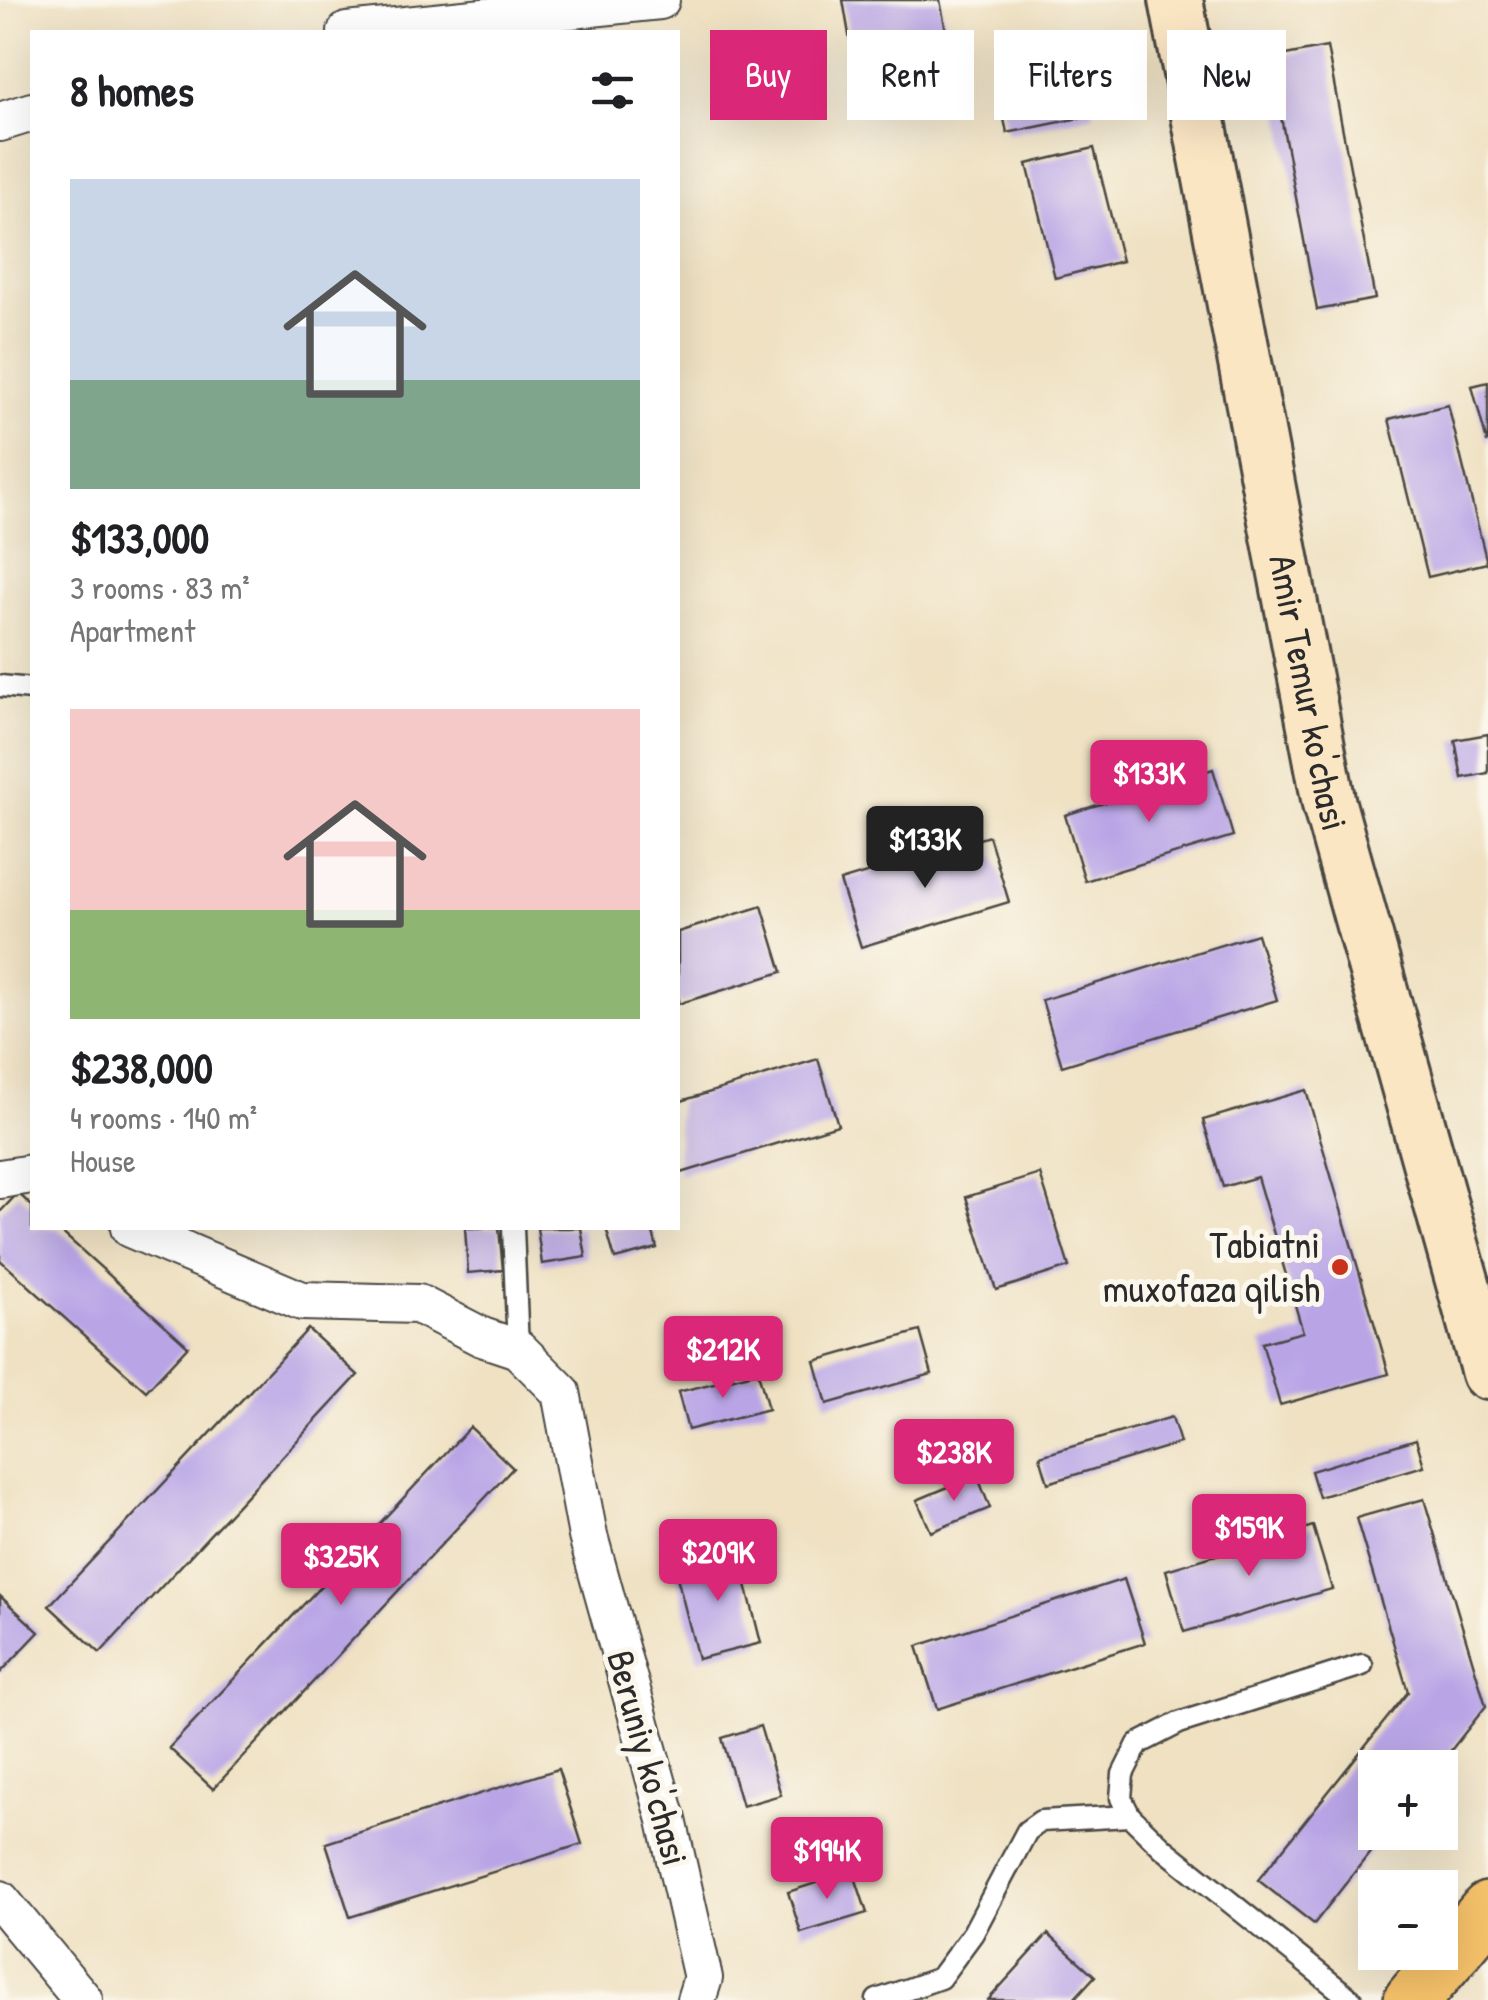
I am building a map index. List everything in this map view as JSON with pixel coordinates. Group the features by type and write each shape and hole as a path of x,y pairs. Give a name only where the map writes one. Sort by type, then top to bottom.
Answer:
{"main road":[{"name":"Amir Temur ko'chasi","path":"1176,0 1329,804 1488,1373"},
{"path":"1412,2000 1488,1910"}],"street":[{"path":"367,30 660,0"},
{"path":"0,122 30,113"},
{"path":"0,1179 30,1174"},
{"name":"Beruniy ko'chasi","path":"135,1230 302,1302 418,1304 482,1337 518,1349 561,1392 588,1536 667,1820 704,1978 696,2000"},
{"path":"0,1900 79,1998"}],"lane":[{"path":"0,686 30,689"},
{"path":"514,1230 518,1349"},
{"path":"1352,2000 1130,1816 1121,1798 1123,1774 1138,1744 1179,1723 1362,1665"},
{"path":"876,2000 940,1978 974,1933 1027,1831 1041,1821 1130,1816"}],"building":[{"path":"843,0 940,0 946,30 848,30"},
{"path":"1327,47 1375,299 1317,310 1282,120 1286,120 1286,55"},
{"path":"1004,120 1070,120 1007,133"},
{"path":"1094,148 1122,261 1055,278 1027,164"},
{"path":"1488,382 1488,442 1487,442 1472,386"},
{"path":"1448,405 1487,563 1428,577 1389,419"},
{"path":"1488,734 1488,773 1462,778 1455,740"},
{"path":"1213,769 1233,836 1085,881 1065,815"},
{"path":"989,836 1009,902 861,947 840,881"},
{"path":"762,906 782,972 680,1003 680,931"},
{"path":"1257,934 1277,1000 1062,1066 1042,1000"},
{"path":"818,1059 838,1125 680,1173 680,1101"},
{"path":"1306,1090 1389,1374 1280,1405 1262,1343 1303,1332 1257,1177 1223,1187 1203,1120"},
{"path":"1040,1174 1069,1267 996,1290 966,1197"},
{"path":"18,1193 30,1204 30,1230 59,1230 188,1346 146,1391 0,1260 0,1212"},
{"path":"465,1230 499,1230 503,1270 468,1273"},
{"path":"537,1230 581,1230 586,1257 542,1264"},
{"path":"607,1230 652,1230 657,1248 615,1259"},
{"path":"308,1329 358,1375 100,1653 49,1606"},
{"path":"920,1331 932,1374 827,1404 815,1361"},
{"path":"758,1372 768,1409 688,1430 678,1392"},
{"path":"1172,1417 1180,1443 1048,1483 1040,1456"},
{"path":"470,1427 513,1468 213,1789 169,1748"},
{"path":"1416,1439 1424,1466 1319,1497 1311,1471"},
{"path":"977,1475 990,1508 931,1532 917,1500"},
{"path":"1424,1499 1486,1706 1451,1750 1362,1750 1408,1692 1356,1518"},
{"path":"1313,1526 1332,1589 1184,1632 1166,1570"},
{"path":"737,1549 761,1643 698,1659 674,1565"},
{"path":"1124,1579 1145,1643 937,1709 917,1646"},
{"path":"0,1596 39,1632 0,1673"},
{"path":"760,1726 781,1795 742,1806 722,1738"},
{"path":"1358,1755 1358,1850 1372,1850 1314,1924 1258,1880"},
{"path":"558,1769 582,1844 350,1917 326,1843"},
{"path":"853,1871 867,1913 801,1933 788,1892"},
{"path":"1048,1934 1095,1976 1073,2000 988,2000"}],"place":[{"name":"Tabiatni muxofaza qilish","path":"1340,1267"}]}
